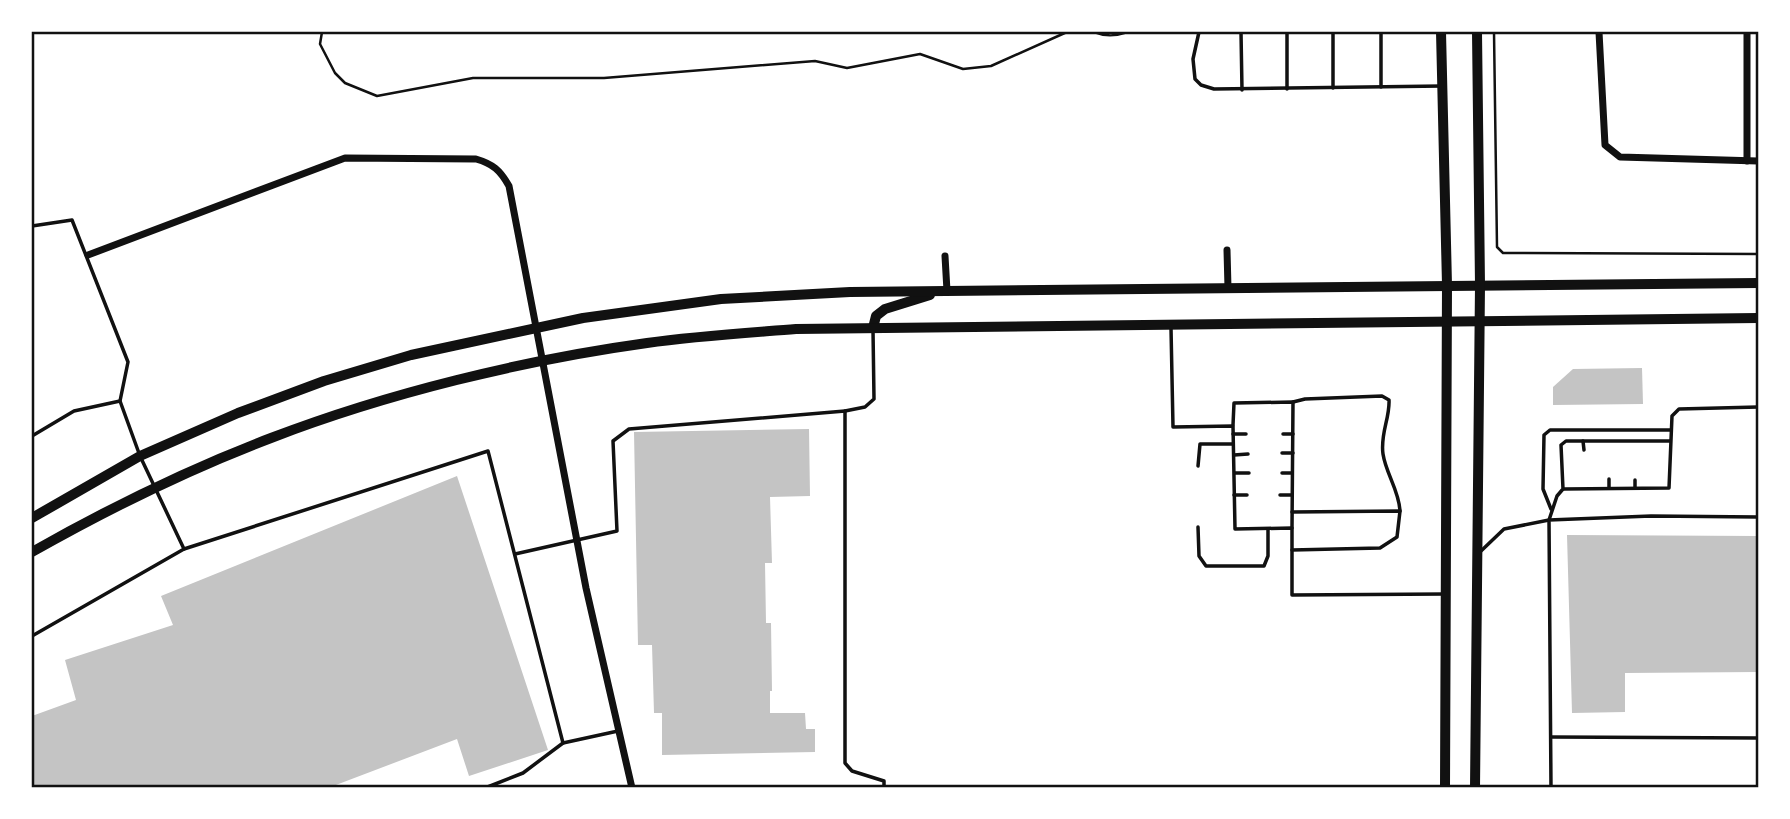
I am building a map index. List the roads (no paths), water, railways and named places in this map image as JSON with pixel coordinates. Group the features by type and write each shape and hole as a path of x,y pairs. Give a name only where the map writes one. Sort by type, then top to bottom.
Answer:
{"main road":[{"path":"1441,32 1447,285 1445,788"},
{"path":"1475,788 1479,322 1478,32"},
{"path":"32,518 140,456 238,413 324,382 411,355 583,318 721,299 849,292 1759,283"},
{"path":"873,328 876,316 885,309 947,291"},
{"path":"32,552 155,489 272,438 336,416 438,386 544,361 646,343 796,329 1759,318"}],"street":[{"path":"1600,32 1605,145 1619,157 1759,161"},
{"path":"1746,161 1747,32"},
{"path":"88,255 345,158 476,159 490,163 500,171 509,186 576,539 632,788"},
{"path":"1227,250 1228,288"},
{"path":"945,256 947,291"}],"lane":[{"path":"1199,32 1194,59 1195,79 1206,88 1242,90 1442,86"},
{"path":"1241,32 1242,90"},
{"path":"1287,32 1287,89"},
{"path":"1333,32 1333,88"},
{"path":"1381,32 1381,87"},
{"path":"32,226 72,220 128,362 120,401 140,456 184,550"},
{"path":"1171,325 1173,426 1233,426"},
{"path":"515,554 618,531 613,441 629,429 845,411 865,407 874,398 873,328"},
{"path":"1292,528 1235,529 1234,403 1382,396 1390,400 1390,410 1383,428 1382,451 1400,502 1397,537 1380,548 1292,550"},
{"path":"32,436 74,411 120,401"},
{"path":"1293,402 1292,595 1446,594"},
{"path":"1563,489 1669,488 1672,416 1679,410 1759,407"},
{"path":"845,411 845,763 852,771 884,781 884,788"},
{"path":"1551,511 1544,489 1544,435 1550,430 1671,430"},
{"path":"1233,434 1246,434"},
{"path":"1283,434 1293,434"},
{"path":"1551,788 1549,520 1557,496 1563,489 1561,445 1566,441 1583,440 1670,441"},
{"path":"1583,440 1584,450"},
{"path":"1636,440 1636,450"},
{"path":"1609,441 1609,449"},
{"path":"1198,467 1199,444 1233,444"},
{"path":"32,636 184,550 488,451 564,743"},
{"path":"1282,453 1293,453"},
{"path":"1234,454 1248,454"},
{"path":"1234,473 1249,473"},
{"path":"1282,473 1292,473"},
{"path":"1609,479 1609,488"},
{"path":"1584,480 1584,488"},
{"path":"1635,480 1635,488"},
{"path":"1234,495 1247,495"},
{"path":"1280,495 1292,495"},
{"path":"1292,512 1400,511"},
{"path":"1477,554 1504,529 1549,520 1651,516 1759,517"},
{"path":"1198,527 1199,556 1206,566 1264,566 1268,556 1268,529"},
{"path":"485,788 523,773 564,743 618,732"},
{"path":"1550,737 1759,738"}]}
